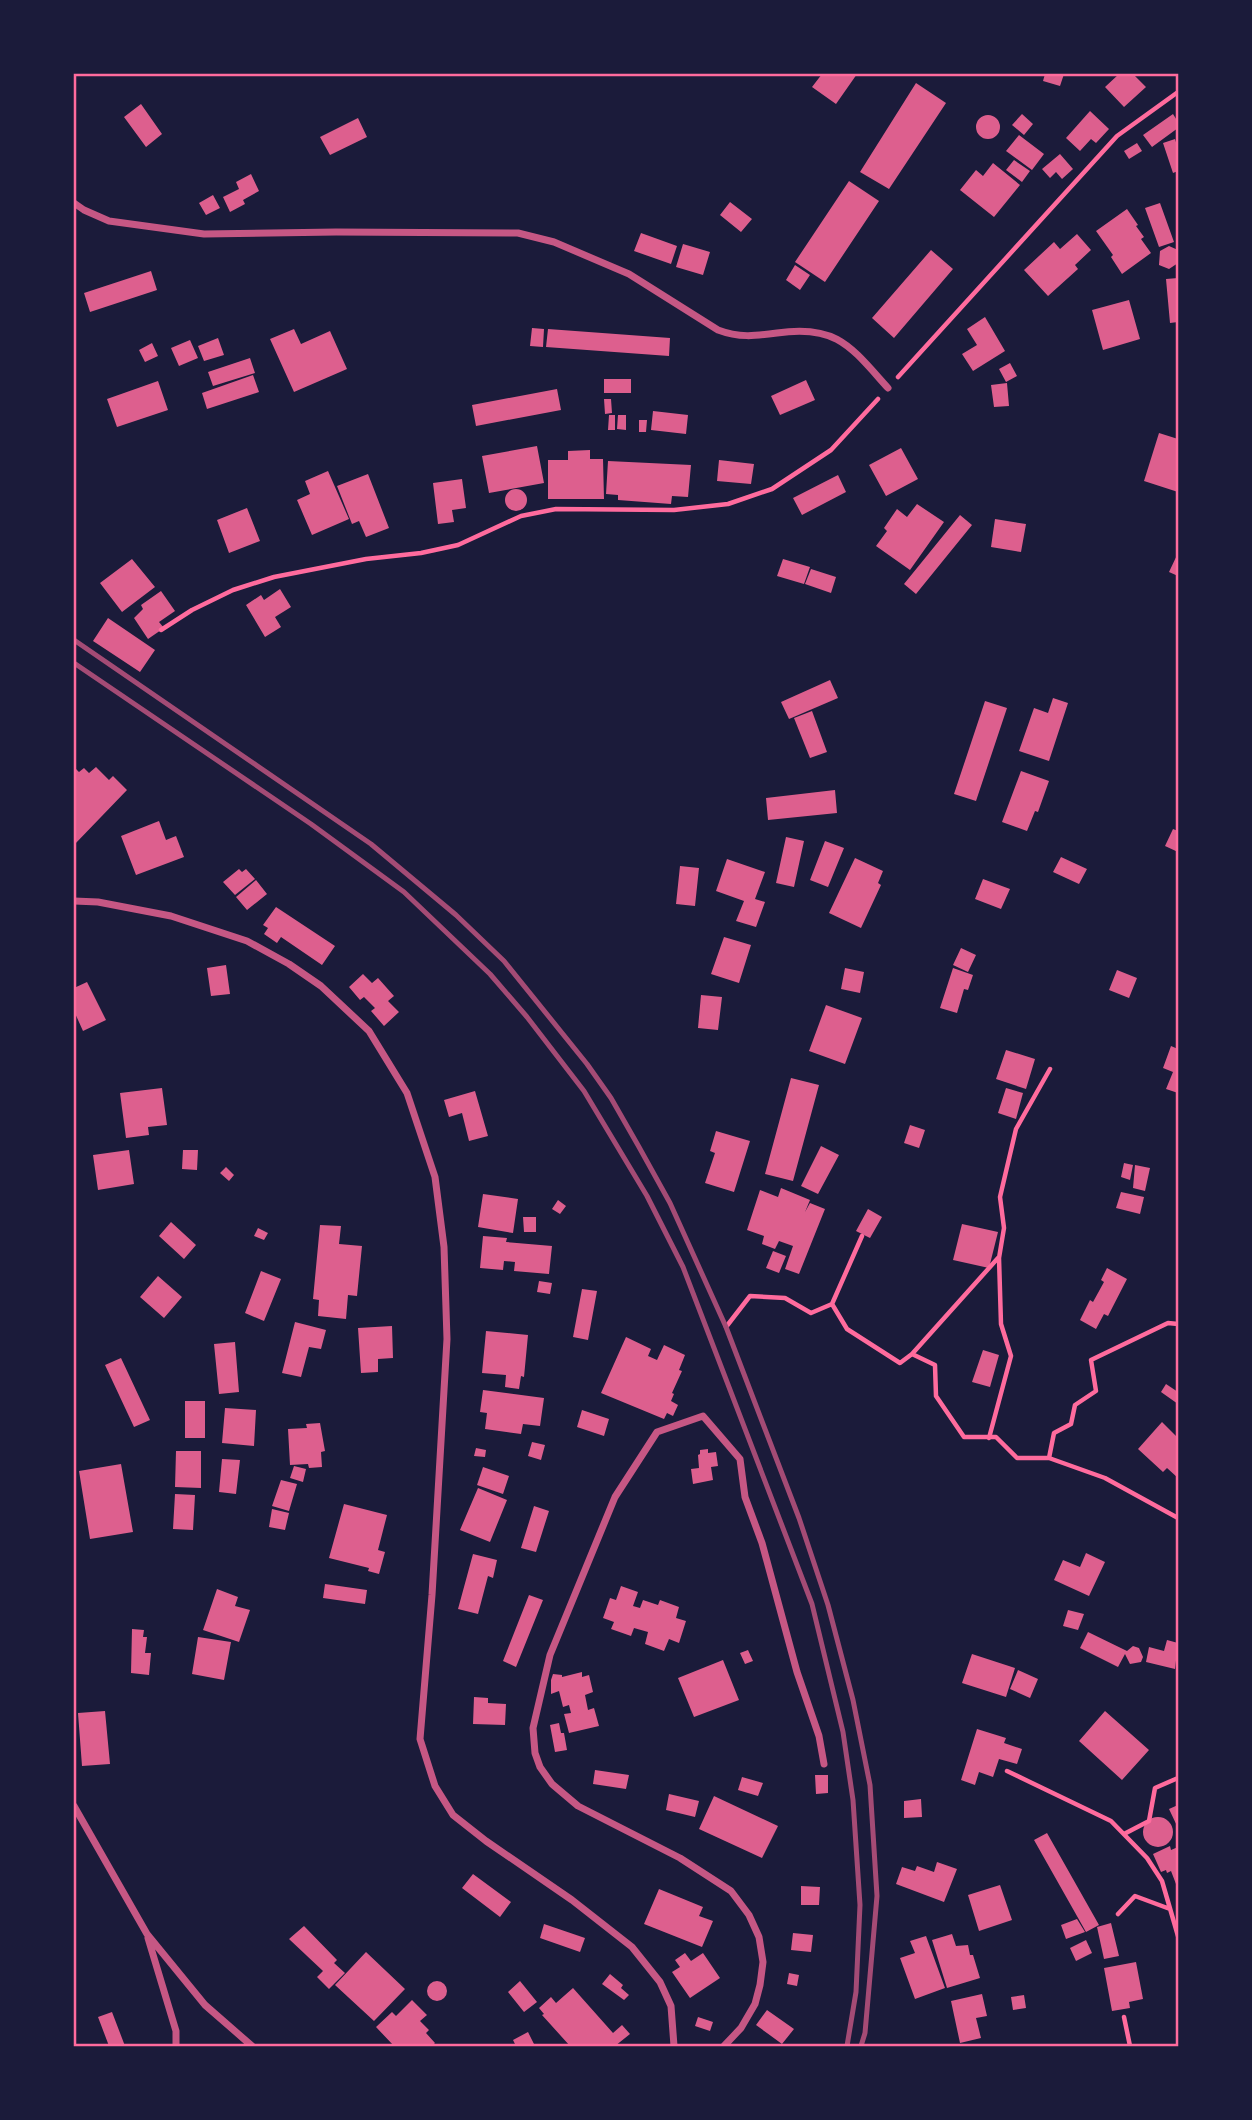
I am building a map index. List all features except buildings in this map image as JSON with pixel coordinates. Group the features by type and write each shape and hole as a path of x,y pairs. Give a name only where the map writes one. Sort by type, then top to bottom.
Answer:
{"street":[{"path":"74,203 109,221 204,234 518,233 554,242 629,274 718,330 729,334 746,338 797,330 834,336 854,351 888,388"},
{"path":"74,901 98,902 171,916 247,942 289,964 321,986 369,1031 407,1093 435,1177 444,1247 447,1339 432,1595 420,1739 435,1786 453,1815 572,1900 632,1947 660,1982 671,2006 677,2045"},
{"path":"724,2046 741,2028 755,2004 760,1985 763,1962 759,1937 749,1915 731,1891 680,1858 578,1806 552,1784 540,1767 535,1753 533,1728 550,1655 615,1497 657,1432 703,1416 740,1459 745,1497 762,1543 824,1764"},
{"path":"74,1806 147,1934 205,2005 252,2046"},
{"path":"147,1934 176,2031 176,2046"}],"path":[{"path":"161,630 213,600 274,577 458,545 521,516 556,509 674,510 728,504 772,489 831,450 1117,136 1178,92"},
{"path":"989,1438 1011,1356 1001,1324 999,1258 1004,1228 1000,1198 1016,1129 1049,1069"},
{"path":"726,1327 750,1296 786,1298 811,1313 832,1304 862,1237"},
{"path":"832,1304 846,1329 900,1363 912,1354 999,1258"},
{"path":"1049,1458 1054,1433 1071,1424 1075,1405 1096,1391 1091,1360 1168,1322 1178,1324"},
{"path":"912,1354 935,1365 936,1396 964,1437 996,1437 1017,1458 1049,1458 1105,1478 1178,1518"},
{"path":"1007,1771 1111,1821 1147,1858 1162,1881 1178,1936"},
{"path":"1124,1834 1149,1821 1155,1788 1178,1778"},
{"path":"1118,1914 1135,1896 1170,1909"},
{"path":"1124,2017 1130,2046"}],"railway":[{"path":"74,640 371,844 456,915 504,961 587,1064 611,1098 639,1147 670,1203 726,1327 799,1518 828,1605 853,1700 870,1785 877,1896 865,2033 861,2046"},
{"path":"74,663 311,824 404,892 490,974 527,1017 584,1091 647,1196 683,1267 812,1604 843,1732 853,1800 860,1905 856,1992 847,2046"}]}
